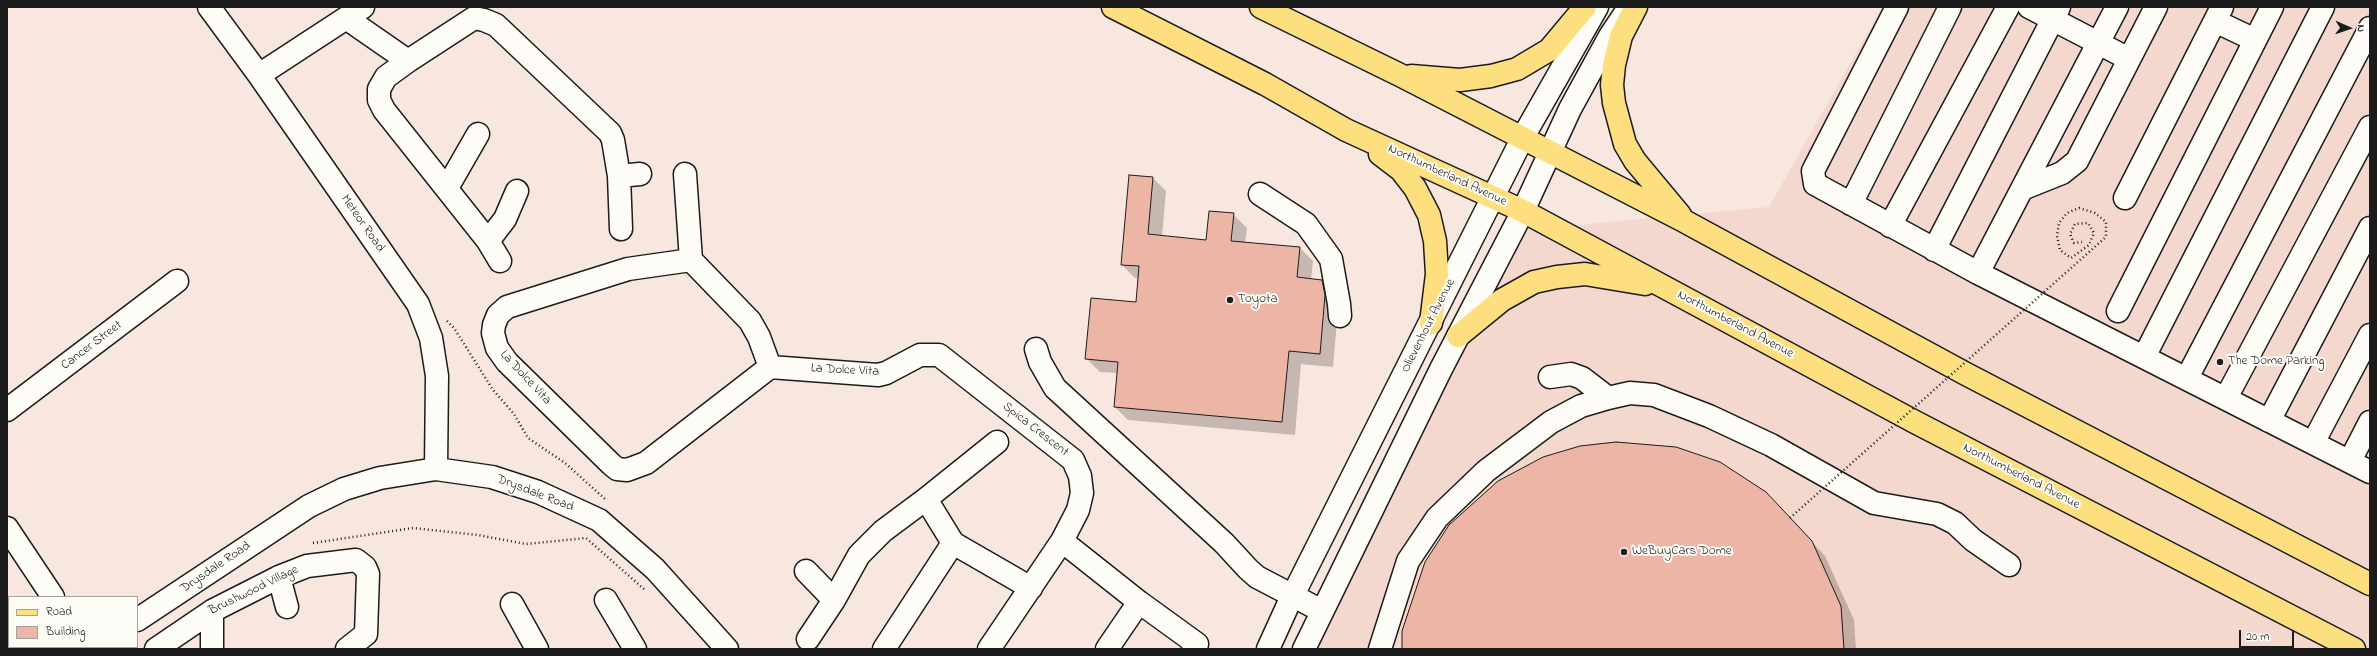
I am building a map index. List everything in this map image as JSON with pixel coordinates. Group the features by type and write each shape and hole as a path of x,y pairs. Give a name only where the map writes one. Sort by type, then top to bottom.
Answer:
{"main road":[{"name":"Northumberland Avenue","path":"1113,7 1265,84 1346,130 1523,211 1915,422 2354,649"},
{"path":"1261,7 1400,75 1684,221 1966,374 2370,584"},
{"path":"1400,75 1460,80 1491,76 1517,69 1549,50 1585,7"},
{"path":"1636,7 1621,36 1614,65 1612,85 1614,103 1625,144 1636,161 1684,221"},
{"path":"1346,130 1401,170 1415,188 1429,215 1435,241 1437,274 1431,323"},
{"path":"1458,336 1513,293 1534,282 1557,277 1585,274 1664,288"}],"street":[{"name":"Meteor Road","path":"208,7 259,75 418,304 426,322 434,351 437,376 436,469"},
{"name":"Olievenhout Avenue","path":"1268,649 1293,594 1523,138 1597,7"},
{"path":"1304,649 1458,336 1523,211 1570,109 1610,36 1630,7"},
{"path":"1897,7 1813,171 1813,180 1819,187 1978,273 2370,472"},
{"path":"1851,204 1950,7"},
{"path":"1890,226 2008,7"},
{"path":"2029,7 2056,13 2098,44 2129,59"},
{"path":"1978,273 2117,7"},
{"path":"2022,188 2062,173 2077,162 2156,7"},
{"path":"2118,311 2272,7"},
{"path":"2144,357 2323,7"},
{"path":"259,75 355,12 408,61"},
{"path":"1934,250 2056,13"},
{"path":"2125,198 2218,14 2255,40"},
{"path":"500,261 488,241 384,110 379,100 379,89 382,82 408,61 474,18 496,25 610,133 629,175 621,229"},
{"path":"2187,378 2370,28"},
{"path":"2226,398 2370,127"},
{"path":"447,188 478,134"},
{"path":"686,174 691,260 750,321 759,337 770,367"},
{"path":"488,241 505,219 517,191"},
{"path":"1260,194 1306,224 1331,260 1340,304 1340,316"},
{"path":"2269,421 2370,228"},
{"name":"La Dolce Vita","path":"691,260 628,269 508,308 498,315 494,325 493,334 497,348 507,362 617,469 627,470 646,463 770,367 878,374 886,373 920,355 939,355"},
{"name":"Cancer Street","path":"7,410 177,282"},
{"path":"2313,443 2370,336"},
{"path":"1036,349 1040,362 1055,388 1218,538 1248,569 1257,577 1322,610"},
{"name":"Spica Crescent","path":"939,355 1073,460 1080,476 1082,493 1078,510 1062,541 989,649"},
{"path":"1550,377 1572,374 1582,378 1608,398"},
{"path":"1380,649 1408,561 1437,518 1486,471 1545,426 1581,406 1630,393 1654,395 1709,416 1771,444 1874,503 1937,514 1955,523 1973,540 2009,565"},
{"path":"2350,461 2370,422"},
{"path":"808,639 834,600 859,555 871,542 997,442"},
{"name":"Drysdale Road","path":"138,619 323,499 344,489 380,478 436,469 492,477 538,492 599,520 655,570 727,649"},
{"path":"926,499 953,543 1031,588"},
{"path":"7,528 52,596"},
{"path":"1062,541 1139,602 1197,644 1193,649"},
{"path":"884,649 953,543"},
{"name":"Brushwood Village","path":"156,649 212,611 279,577 301,568 352,560 362,563 367,570 366,641 347,649"},
{"path":"806,571 834,600"},
{"path":"279,577 287,607"},
{"path":"606,600 635,649"},
{"path":"1107,649 1139,602"},
{"path":"512,604 537,649"},
{"path":"212,611 212,649"}],"path":[{"path":"1790,518 2106,237 2106,222 2095,213 2079,208 2067,213 2059,223 2057,236 2060,250 2071,258 2089,245 2094,233 2088,222 2075,224 2070,234 2074,243 2082,242"},
{"path":"443,317 454,328 493,390 514,414 528,438 565,463 610,504"},
{"path":"307,544 413,528 478,535 526,544 586,538 649,594"}],"shaded area":[{"path":"1882,7 2370,7 2370,649 1317,649 1523,230 1769,207"}],"building":[{"name":"Toyota","path":"1129,175 1153,177 1148,234 1206,240 1209,211 1234,213 1231,241 1300,247 1297,277 1322,280 1325,295 1320,354 1289,351 1282,422 1114,407 1118,362 1085,359 1091,298 1136,302 1139,266 1121,265"},
{"name":"WeBuyCars Dome","path":"1616,442 1676,447 1720,462 1766,492 1812,541 1841,606 1844,649 1402,649 1402,631 1425,562 1449,525 1498,481 1543,457 1580,446"}],"place":[{"name":"Toyota","path":"1230,300"},
{"name":"The Dome Parking","path":"2220,362"},
{"name":"WeBuyCars Dome","path":"1624,552"}]}
